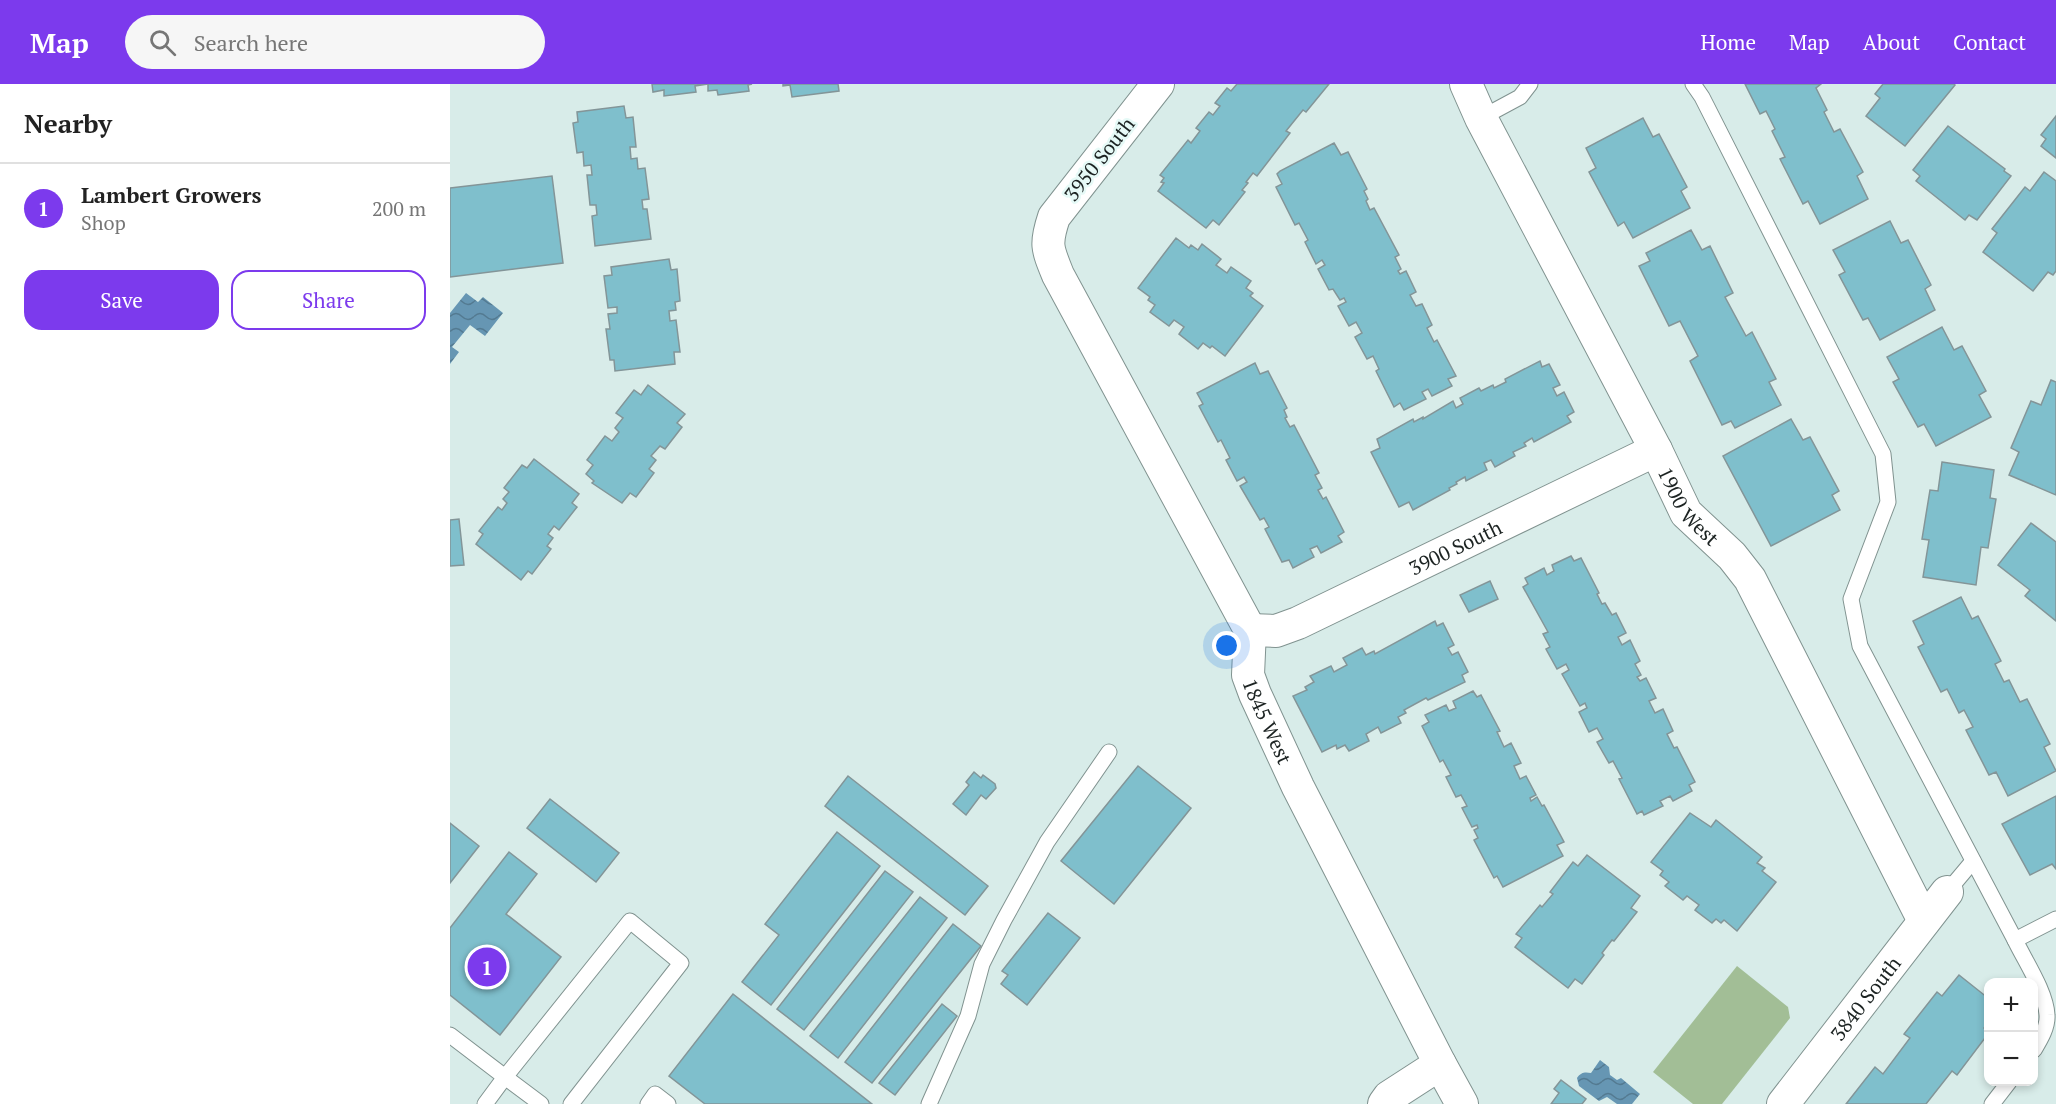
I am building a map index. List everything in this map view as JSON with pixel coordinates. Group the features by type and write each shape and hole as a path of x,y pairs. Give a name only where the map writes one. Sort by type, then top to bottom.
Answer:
{"street":[{"name":"3950 South","path":"1158,84 1054,217 1047,238 1058,275 1250,630"},
{"name":"1900 West","path":"1466,84 1481,118 1656,450 1686,513 1732,556 1750,579 1924,921"},
{"name":"3900 South","path":"1250,630 1275,631 1298,623 1656,450"},
{"name":"1845 West","path":"1250,630 1248,675 1255,694 1298,787 1462,1104"},
{"name":"3840 South","path":"1783,1104 1947,892"},
{"path":"1384,1104 1389,1097 1440,1064"}],"lane":[{"path":"1481,118 1520,97 1530,84"},
{"path":"1693,84 1702,97 1883,454 1888,502 1851,599 1860,646 2044,999 2048,1016 2038,1043"},
{"path":"929,1104 968,1016 982,964 1004,920 1047,842 1109,752"},
{"path":"1947,892 1973,861"},
{"path":"2015,940 2056,919"},
{"path":"485,1104 630,921 681,963 571,1104"},
{"path":"450,1035 541,1104"},
{"path":"1992,1104 2006,1086"},
{"path":"648,1104 655,1094 668,1104"}],"green space":[{"path":"1737,966 1788,1007 1790,1018 1722,1104 1693,1104 1653,1072"}],"water":[{"path":"466,293 478,302 483,297 503,313 485,336 470,325 452,347 459,352 450,364 450,313"},
{"path":"1600,1060 1609,1067 1610,1075 1617,1080 1621,1078 1640,1094 1632,1104 1617,1104 1607,1097 1599,1101 1579,1086 1577,1078 1583,1073 1591,1073"}],"building":[{"path":"652,84 708,84 695,86 696,92 664,96 664,90 653,92"},
{"path":"708,84 752,84 748,85 749,91 718,95 717,90 708,91"},
{"path":"783,84 838,84 839,91 792,97 790,85 783,86"},
{"path":"1237,84 1329,84 1306,112 1303,110 1286,131 1290,133 1257,176 1253,173 1242,190 1245,192 1219,225 1213,220 1206,228 1158,191 1164,183 1161,182 1164,178 1160,175 1188,140 1191,143 1200,131 1196,128 1209,112 1213,115 1220,106 1215,103 1227,88 1231,91"},
{"path":"1745,84 1821,84 1816,88 1827,110 1824,112 1834,132 1840,129 1863,172 1857,176 1868,199 1820,224 1808,201 1803,204 1780,159 1785,157 1772,131 1775,129 1766,111 1760,114"},
{"path":"1883,84 1955,85 1905,146 1866,116 1880,98 1875,94"},
{"path":"624,106 626,118 633,117 636,147 630,147 631,159 637,158 638,169 645,168 649,199 642,200 643,209 647,209 651,239 595,246 592,216 597,215 596,205 590,205 587,175 592,175 591,165 584,166 583,152 577,153 573,123 578,122 577,112"},
{"path":"2056,116 2056,158 2041,146 2046,139 2041,135"},
{"path":"1643,118 1653,137 1659,134 1687,187 1681,191 1690,208 1633,238 1624,222 1618,226 1589,172 1596,168 1586,148"},
{"path":"1948,126 2011,176 1977,220 1969,215 1965,220 1916,181 1920,176 1913,170"},
{"path":"1334,143 1341,155 1348,152 1367,189 1364,191 1370,210 1374,208 1399,255 1395,257 1401,269 1398,271 1400,274 1406,271 1416,292 1410,295 1416,306 1422,304 1432,325 1427,328 1434,342 1437,340 1456,376 1448,379 1452,386 1432,396 1428,389 1422,392 1426,399 1404,410 1400,403 1394,407 1376,371 1379,369 1373,356 1367,359 1355,337 1362,333 1356,322 1349,326 1338,306 1346,302 1344,298 1340,300 1333,289 1329,290 1318,269 1325,265 1322,260 1316,264 1305,242 1308,240 1299,223 1295,225 1276,187 1282,184 1277,174 1280,171"},
{"path":"2044,172 2056,181 2056,271 2053,275 2048,272 2033,291 1983,252 1997,233 1992,229 2025,187 2030,191"},
{"path":"552,176 563,263 450,277 450,188"},
{"path":"1890,221 1901,243 1908,240 1931,285 1925,289 1935,310 1880,340 1868,318 1863,320 1839,275 1845,272 1833,250"},
{"path":"1691,230 1702,250 1710,246 1733,293 1725,297 1746,336 1752,332 1776,379 1769,382 1781,405 1735,428 1731,421 1722,425 1690,361 1698,356 1680,321 1669,326 1639,266 1650,261 1646,253"},
{"path":"1176,238 1189,248 1191,245 1198,250 1202,244 1221,259 1216,265 1227,273 1231,267 1251,281 1246,288 1253,293 1250,296 1263,306 1225,356 1212,346 1210,348 1203,343 1198,349 1179,334 1184,327 1174,320 1169,326 1150,312 1155,305 1148,300 1150,297 1138,288"},
{"path":"669,259 671,270 677,269 680,301 675,302 676,310 669,311 670,321 676,320 680,352 674,352 675,364 615,371 614,360 610,360 606,329 610,329 608,314 617,313 617,307 608,308 604,276 612,275 611,267"},
{"path":"1942,327 1954,350 1962,346 1986,391 1979,395 1991,417 1936,446 1924,424 1918,427 1893,382 1899,379 1887,357"},
{"path":"1540,361 1542,367 1549,364 1560,385 1553,388 1557,396 1564,392 1574,412 1567,416 1571,422 1534,442 1532,438 1524,443 1526,446 1513,452 1515,456 1495,467 1491,460 1484,463 1487,470 1466,481 1465,477 1449,488 1450,490 1413,510 1409,502 1399,507 1371,452 1380,448 1377,439 1413,419 1414,422 1423,417 1423,419 1453,401 1456,408 1463,404 1460,398 1479,388 1481,391 1493,385 1494,388 1506,382 1505,379"},
{"path":"1255,363 1260,374 1268,371 1287,408 1284,410 1287,417 1285,418 1290,427 1294,425 1319,473 1315,475 1322,488 1318,490 1323,499 1326,497 1344,532 1338,536 1342,542 1321,553 1317,546 1310,549 1314,557 1293,568 1289,560 1282,562 1265,529 1269,527 1264,518 1260,520 1240,486 1247,482 1244,477 1237,481 1226,460 1230,458 1221,440 1218,442 1199,406 1203,404 1197,393"},
{"path":"2051,380 2056,382 2056,495 2009,475 2019,452 2011,448 2031,401 2041,405"},
{"path":"648,385 685,414 677,423 682,427 665,449 660,446 651,456 656,460 649,469 654,473 636,497 630,493 622,503 592,483 594,481 586,474 593,465 587,460 605,436 612,441 619,432 615,428 623,418 616,413 634,390 641,395"},
{"path":"1791,419 1803,440 1810,437 1839,491 1832,495 1840,510 1771,546 1723,456"},
{"path":"534,459 579,494 572,503 577,507 559,530 554,526 548,534 553,538 547,546 551,549 532,574 528,571 521,580 476,544 483,534 479,531 498,507 502,510 507,503 503,499 509,492 504,488 522,465 527,468"},
{"path":"1942,462 1994,470 1990,498 1996,499 1988,548 1981,547 1976,585 1923,577 1929,540 1922,539 1930,490 1938,491"},
{"path":"459,519 464,565 450,566 450,520"},
{"path":"2031,523 2056,542 2056,621 2025,596 2030,590 1998,565"},
{"path":"1571,556 1574,561 1581,558 1599,593 1597,594 1602,604 1605,603 1612,615 1616,613 1626,633 1618,637 1622,645 1630,640 1640,661 1635,664 1641,675 1637,677 1640,681 1646,678 1656,698 1649,701 1655,713 1663,709 1673,731 1667,734 1674,748 1677,747 1695,782 1689,785 1692,791 1673,801 1670,796 1660,801 1663,806 1644,815 1642,811 1637,814 1619,779 1622,778 1613,761 1609,763 1597,742 1603,739 1597,728 1589,732 1579,712 1587,708 1585,703 1580,706 1562,674 1569,670 1566,664 1557,669 1546,649 1550,647 1543,634 1548,632 1523,587 1528,584 1525,578 1544,568 1547,575 1554,571 1552,565"},
{"path":"1490,581 1498,599 1469,612 1460,595"},
{"path":"1961,597 1972,619 1978,616 2001,661 1995,664 2004,682 2009,680 2020,702 2027,699 2050,744 2044,747 2056,771 2008,796 1996,772 1989,775 1966,730 1973,727 1964,710 1959,713 1947,689 1941,692 1918,647 1924,644 1913,621"},
{"path":"1435,621 1437,626 1443,623 1454,645 1448,648 1452,655 1458,652 1468,672 1462,675 1465,682 1404,710 1406,713 1398,717 1401,723 1381,733 1378,727 1366,734 1369,741 1349,751 1345,745 1337,749 1336,745 1322,752 1293,696 1307,690 1305,687 1314,682 1310,676 1331,666 1334,672 1347,665 1343,658 1362,648 1366,655 1374,651 1375,654"},
{"path":"1473,691 1477,697 1481,695 1500,731 1497,732 1504,747 1511,743 1521,763 1514,766 1520,779 1526,776 1536,795 1530,798 1531,801 1537,797 1542,806 1544,805 1564,842 1557,845 1563,856 1503,887 1497,876 1494,878 1474,840 1478,838 1474,830 1478,828 1477,825 1472,827 1462,808 1467,806 1461,795 1456,797 1446,777 1451,775 1443,760 1440,762 1422,726 1429,722 1425,715 1446,705 1449,711 1456,708 1453,701"},
{"path":"1138,766 1191,808 1114,904 1061,861"},
{"path":"974,772 981,778 983,775 995,784 996,788 986,799 981,795 966,815 953,804 969,785 966,782"},
{"path":"848,776 988,886 965,915 825,806"},
{"path":"2056,796 2056,869 2052,864 2030,875 2002,824"},
{"path":"550,799 619,853 596,882 527,828"},
{"path":"1690,813 1711,827 1716,820 1762,857 1757,863 1765,868 1762,871 1776,882 1737,931 1724,920 1721,923 1716,919 1712,923 1695,910 1699,905 1687,896 1683,900 1665,886 1669,882 1660,875 1663,871 1651,862"},
{"path":"450,823 479,846 450,883"},
{"path":"837,832 880,866 771,1005 742,982 779,935 765,924"},
{"path":"509,852 537,874 506,914 561,957 500,1035 450,995 450,928"},
{"path":"1587,855 1640,896 1631,908 1637,912 1602,953 1604,955 1582,984 1575,979 1568,988 1515,947 1522,938 1516,934 1540,905 1542,907 1553,894 1550,892 1573,862 1578,866"},
{"path":"885,871 913,892 804,1030 777,1009"},
{"path":"920,897 947,918 838,1058 810,1036"},
{"path":"1048,913 1080,938 1027,1005 1001,984 1008,975 1002,971"},
{"path":"953,924 981,946 872,1083 845,1062"},
{"path":"1959,975 1984,995 1984,1039 1957,1075 1952,1071 1926,1104 1846,1104 1875,1067 1883,1074 1910,1038 1904,1034 1937,992 1942,996"},
{"path":"733,994 872,1104 705,1104 669,1076"},
{"path":"942,1004 957,1016 895,1095 879,1083"},
{"path":"1561,1080 1586,1099 1582,1104 1551,1104 1559,1093 1554,1089"}],"place":[{"name":"Lambert Growers","path":"487,967"}]}
